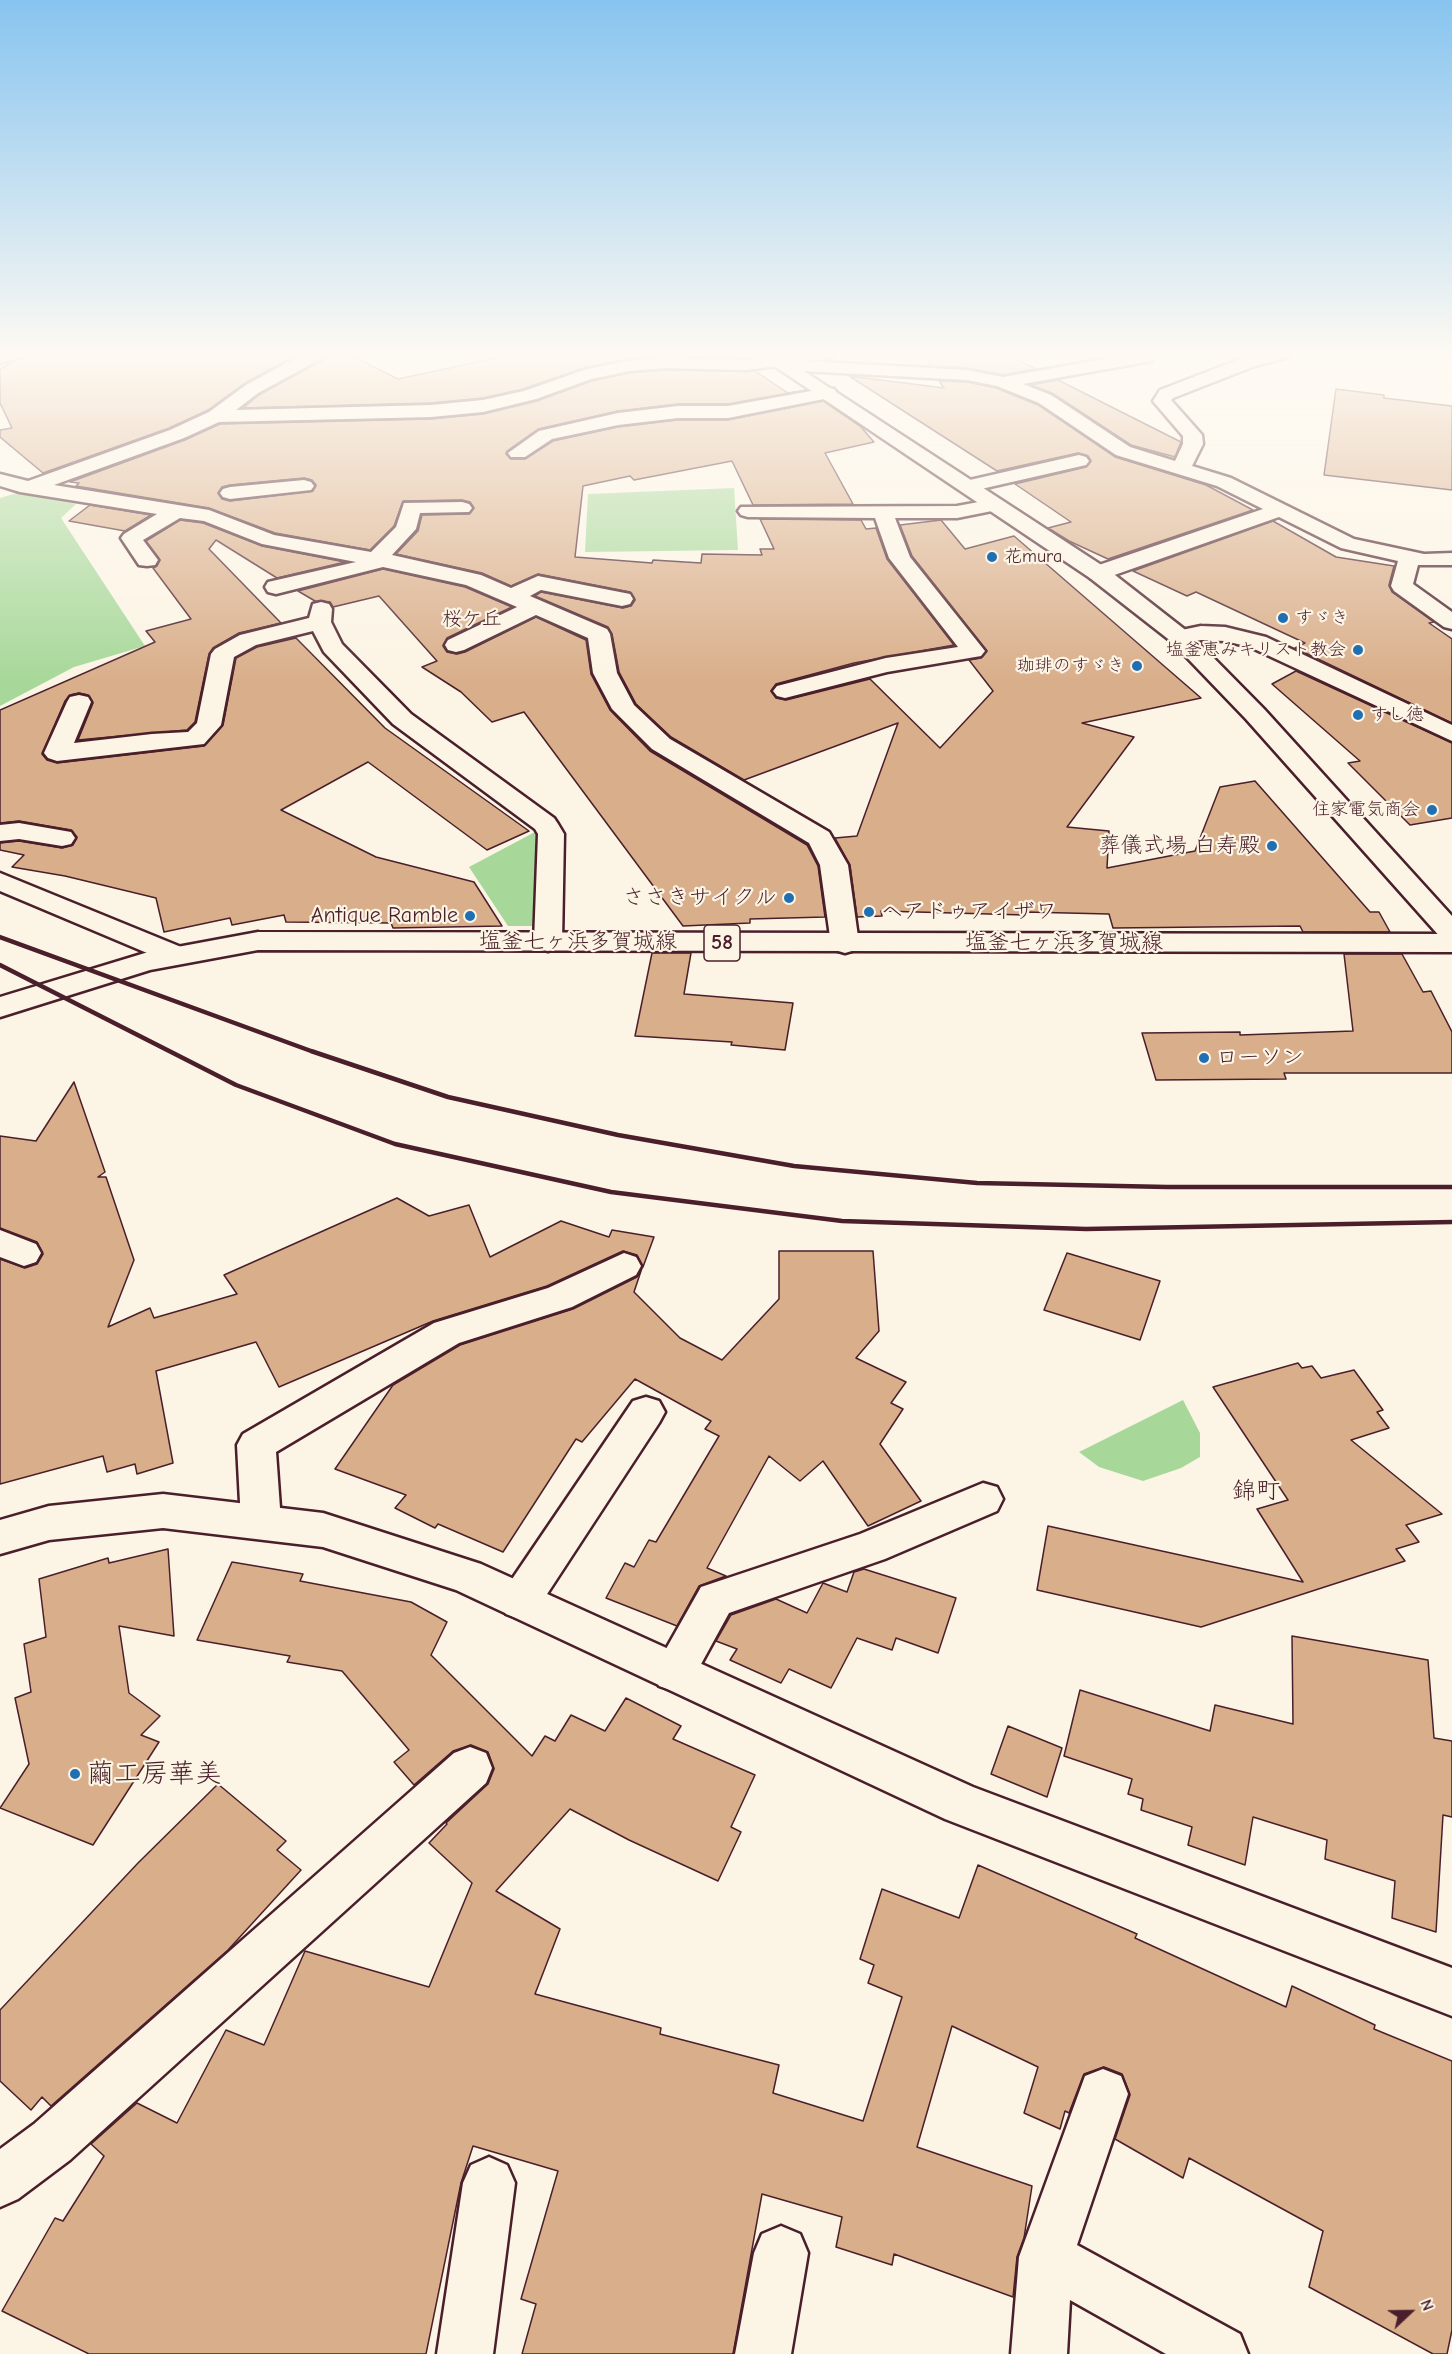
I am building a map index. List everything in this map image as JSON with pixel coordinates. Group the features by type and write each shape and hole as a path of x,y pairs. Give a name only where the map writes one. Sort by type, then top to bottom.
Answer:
{"street":[{"path":"29,487 96,463"},
{"path":"933,463 1098,573 1180,637 1255,714 1452,933"},
{"path":"968,486 1075,463"},
{"path":"1159,463 1224,482 1348,544 1424,560 1452,559"},
{"path":"1180,470 1183,463"},
{"path":"0,480 29,487 209,516 269,540 382,560 472,580 599,634 605,673 624,709 661,744 820,838 834,865 845,944"},
{"path":"209,516 235,488 304,486"},
{"path":"748,512 957,512 995,505"},
{"path":"276,586 382,560 405,530 411,507 462,508"},
{"path":"1098,573 1280,510"},
{"path":"147,560 132,538 177,511"},
{"path":"785,691 886,665 973,651 900,558 883,512"},
{"path":"1410,557 1402,586 1452,622"},
{"path":"512,597 538,583 622,598"},
{"path":"456,645 535,607"},
{"path":"79,702 57,753 152,741 195,739 208,725 223,654 248,640 321,615 332,647 402,719 545,824 551,834 548,942"},
{"path":"1180,637 1201,633 1225,634 1258,642 1452,734"},
{"path":"0,833 19,831 62,838"},
{"path":"0,881 176,955"},
{"name":"塩釜七ヶ浜多賀城線","path":"0,1007 145,962 258,941 845,944 1452,943"},
{"path":"261,1522 256,1445 447,1333 560,1298 624,1266"},
{"path":"520,1601 646,1412"},
{"path":"674,1672 715,1600 871,1547 982,1499"},
{"path":"0,1537 49,1523 163,1511 323,1530 467,1576 961,1804 1452,1992"},
{"path":"0,2181 52,2142 470,1768"},
{"path":"1039,2354 1046,2257 1104,2094"},
{"path":"465,2354 489,2183"},
{"path":"764,2354 781,2253"},
{"path":"1046,2257 1220,2354"}],"green space":[{"path":"734,488 738,550 585,552 588,494"},
{"path":"17,493 76,504 61,518 145,646 74,667 0,706 0,498"},
{"path":"535,832 539,835 536,926 508,926 469,867"},
{"path":"1183,1400 1200,1433 1200,1457 1181,1468 1143,1481 1099,1467 1079,1452"}],"building":[{"path":"31,463 71,463 43,473"},
{"path":"122,463 722,463 634,480 630,476 583,486 575,557 652,563 653,560 701,563 702,554 762,555 760,549 774,549 760,519 861,520 866,529 876,528 887,559 954,645 854,663 776,684 771,691 776,698 786,700 870,679 940,748 993,691 969,660 981,658 987,651 912,556 900,525 941,520 965,549 1014,536 1201,698 1082,723 1134,737 1067,827 1109,831 1107,868 1195,851 1220,787 1255,781 1370,912 1379,912 1390,932 1303,932 1300,926 1113,928 1109,914 1025,912 1025,915 881,911 882,916 857,917 850,865 835,838 857,836 898,723 744,780 671,737 636,704 619,672 612,634 608,627 535,596 541,592 623,608 631,606 635,600 630,592 538,574 511,586 482,573 396,554 418,531 422,515 469,514 474,508 470,502 462,500 403,501 394,526 370,550 275,533 209,508 76,486 79,483 70,482","holes":["304,478 312,480 316,485 313,491 230,501 222,499 218,493 222,487 230,485"]},
{"path":"733,463 830,463 853,504 753,505"},
{"path":"984,463 1034,463 997,471"},
{"path":"1089,463 1134,463 1206,485 1253,510 1108,559 1069,541 1048,528 1071,522 1015,484 1086,467"},
{"path":"1326,463 1452,463 1452,490 1324,475"},
{"path":"90,505 151,515 125,531 69,521"},
{"path":"180,520 203,523 262,546 345,562 277,578 216,540 209,549 281,623 239,633 213,648 209,654 195,722 187,730 78,740 93,703 88,695 79,693 70,695 65,701 42,754 47,760 57,763 204,746 223,725 236,658 257,647 296,638 385,728 529,831 487,850 368,762 281,810 376,857 474,882 502,926 393,928 391,923 286,922 284,915 232,925 230,918 164,932 156,898 65,876 12,867 24,855 0,850 0,843 19,841 62,848 73,845 77,837 71,830 19,821 0,823 0,710 155,642 146,631 191,619 153,568 160,560 146,541"},
{"path":"1273,521 1336,557 1394,566 1389,585 1392,592 1434,622 1429,623 1452,639 1452,723 1295,648 1305,643 1196,592 1187,596 1133,571"},
{"path":"383,569 465,587 512,607 447,638 443,646 447,652 457,654 465,652 536,617 586,640 591,674 610,710 650,751 807,845 818,866 825,917 750,919 750,923 683,926 524,712 492,722 461,692 422,667 437,661 379,596 333,607 330,602 315,601 298,591"},
{"path":"1296,671 1452,743 1452,818 1410,825 1348,763 1360,761 1272,684"},
{"path":"652,953 691,953 684,994 793,1003 785,1050 731,1045 732,1042 635,1036"},
{"path":"1344,954 1402,954 1423,992 1431,991 1452,1032 1452,1073 1284,1073 1286,1079 1156,1080 1142,1033 1240,1032 1240,1035 1353,1031"},
{"path":"74,1082 105,1172 98,1177 106,1177 134,1260 108,1327 150,1308 154,1318 237,1294 224,1275 397,1198 429,1216 469,1205 490,1257 561,1221 609,1237 612,1230 654,1237 643,1267 637,1255 623,1251 547,1286 433,1321 279,1387 256,1342 156,1371 173,1463 137,1474 135,1464 107,1472 103,1456 0,1484 0,1259 25,1268 37,1264 43,1254 37,1242 0,1228 0,1136 36,1141"},
{"path":"779,1251 873,1251 879,1331 856,1358 906,1382 891,1403 903,1409 880,1444 921,1501 868,1526 823,1461 800,1481 769,1456 707,1568 726,1576 699,1586 677,1626 606,1598 625,1563 634,1567 649,1540 656,1542 719,1436 705,1429 711,1421 635,1379 582,1442 576,1439 503,1552 438,1524 435,1528 395,1508 406,1495 335,1469 393,1385 460,1345 573,1309 637,1277 642,1268 634,1292 680,1338 722,1360 779,1299"},
{"path":"1067,1253 1160,1281 1140,1340 1044,1310"},
{"path":"1298,1363 1302,1368 1312,1366 1321,1378 1354,1370 1383,1410 1377,1412 1389,1428 1351,1440 1442,1514 1406,1525 1419,1542 1396,1549 1405,1561 1201,1627 1037,1590 1048,1526 1303,1582 1257,1509 1288,1500 1213,1387"},
{"path":"168,1549 174,1636 119,1626 129,1693 160,1716 141,1735 159,1742 93,1845 0,1808 29,1764 15,1698 31,1692 24,1644 46,1637 39,1579 108,1558 109,1563"},
{"path":"232,1562 303,1574 300,1581 411,1602 447,1622 431,1655 532,1756 545,1736 555,1741 571,1715 605,1731 626,1698 681,1726 673,1739 755,1775 731,1827 741,1832 718,1881 629,1840 570,1809 496,1891 560,1929 535,1994 661,2028 660,2034 779,2065 773,2093 863,2121 902,1997 868,1983 874,1965 860,1959 882,1889 959,1918 978,1865 1137,1934 1135,1938 1286,2007 1292,1986 1375,2025 1374,2029 1452,2061 1452,2330 1447,2354 1433,2354 1309,2287 1323,2231 1189,2158 1183,2178 1115,2139 1130,2095 1122,2074 1104,2067 1084,2074 1069,2113 1065,2111 1060,2129 1024,2113 1038,2067 952,2026 917,2147 1032,2186 1024,2238 1017,2257 1013,2297 894,2254 892,2265 836,2247 842,2217 762,2194 733,2354 522,2354 536,2304 521,2299 558,2171 473,2146 461,2183 426,2354 89,2354 2,2311 55,2218 63,2221 104,2156 91,2144 137,2103 177,2123 226,2030 264,2045 305,1951 429,1987 472,1883 429,1843 446,1823 488,1784 494,1769 488,1752 471,1745 453,1751 414,1785 394,1762 409,1750 342,1671 287,1662 290,1656 197,1640"},
{"path":"864,1569 956,1598 938,1653 896,1638 892,1650 857,1638 831,1688 789,1669 781,1683 730,1660 737,1649 716,1641 731,1615 776,1599 807,1613 823,1583 847,1592 854,1572"},
{"path":"1292,1636 1428,1660 1434,1738 1452,1741 1452,1817 1443,1815 1436,1932 1392,1918 1395,1881 1325,1859 1327,1840 1253,1817 1245,1865 1188,1845 1192,1827 1141,1810 1143,1799 1128,1794 1132,1779 1064,1756 1080,1690 1210,1731 1215,1705 1293,1724"},
{"path":"1008,1726 1062,1748 1047,1797 991,1774"},
{"path":"218,1784 286,1841 277,1850 301,1870 228,1950 51,2106 42,2097 31,2110 0,2081 0,2010 138,1863"}],"railway":[{"path":"0,937 311,1051 448,1097 618,1135 794,1166 977,1183 1167,1187 1452,1187"},
{"path":"0,965 236,1085 395,1144 611,1192 842,1221 1086,1229 1452,1222"}],"place":[{"name":"花mura","path":"992,557"},
{"name":"すゞき","path":"1283,618"},
{"name":"塩釜恵みキリスト教会","path":"1358,650"},
{"name":"珈琲のすゞき","path":"1137,666"},
{"name":"すし徳","path":"1358,715"},
{"name":"住家電気商会","path":"1432,810"},
{"name":"葬儀式場 白寿殿","path":"1272,846"},
{"name":"ささきサイクル","path":"789,898"},
{"name":"ヘアドゥアイザワ","path":"869,912"},
{"name":"Antique Ramble","path":"470,916"},
{"name":"ローソン","path":"1204,1058"},
{"name":"繭工房華美","path":"75,1774"}],"district":[{"name":"桜ケ丘","path":"472,619"},
{"name":"錦町","path":"1256,1491"}]}
